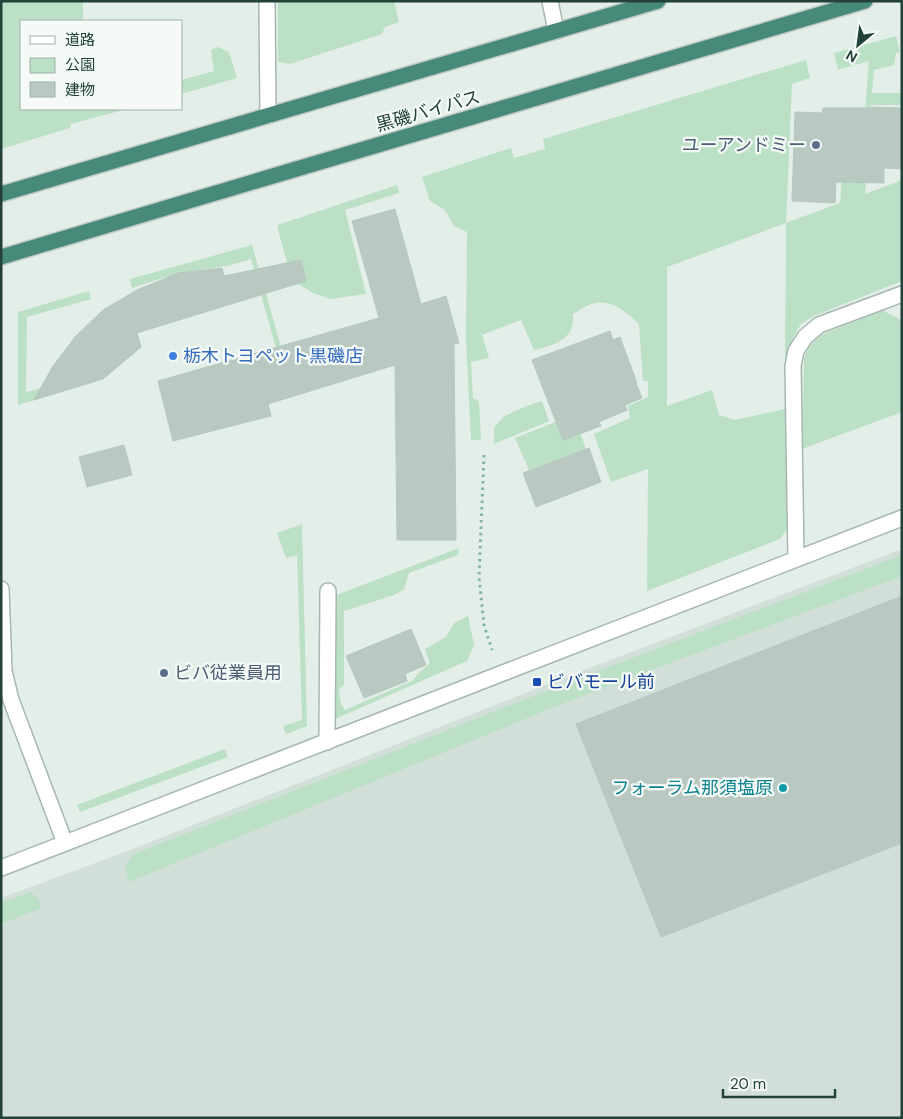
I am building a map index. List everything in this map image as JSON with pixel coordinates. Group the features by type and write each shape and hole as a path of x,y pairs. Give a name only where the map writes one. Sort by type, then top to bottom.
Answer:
{"highway":[{"path":"1,194 658,1"},
{"name":"黒磯バイパス","path":"1,258 865,1"}],"street":[{"path":"267,1 268,116"},
{"path":"550,1 556,31"},
{"path":"796,559 794,366 796,351 805,337 819,325 902,294"},
{"path":"1,868 902,518"},
{"path":"1,589 4,671 11,700 64,843"},
{"path":"327,742 328,591"}],"path":[{"path":"484,455 479,577 484,625 500,674"}],"shaded area":[{"path":"902,549 902,1118 1,1118 1,898 133,849 558,680"}],"green space":[{"path":"1,1 83,1 83,20 20,20 20,110 123,110 71,124 70,128 1,149"},
{"path":"278,1 394,1 399,22 385,27 382,34 290,64 278,62"},
{"path":"896,36 900,52 896,53 894,65 874,70 872,93 902,93 902,105 871,105 865,194 902,180 902,281 814,316 801,324 793,338 785,364 786,223 840,203 843,166 861,157 869,61 838,70 834,53"},
{"path":"218,47 229,52 237,78 182,94 182,80 214,71 211,50"},
{"path":"806,60 810,78 792,84 786,223 667,267 667,406 712,390 719,415 735,420 785,409 787,529 780,539 647,591 648,469 611,482 594,434 630,418 628,406 648,397 648,381 643,381 639,324 615,306 595,303 573,314 572,327 566,337 545,347 534,350 521,320 482,335 489,358 471,362 473,398 479,401 481,440 471,440 466,340 467,232 454,226 445,210 430,201 422,177 511,148 514,158 545,149 543,139"},
{"path":"397,185 399,193 345,210 366,294 330,299 313,293 292,280 278,225"},
{"path":"252,245 281,347 276,348 251,259 227,266 178,273 132,288 130,279"},
{"path":"89,291 91,299 27,317 26,392 41,388 38,399 18,405 18,312"},
{"path":"882,310 899,319 902,324 902,412 802,449 804,358 809,347 821,335"},
{"path":"542,401 549,421 494,444 494,428 503,417"},
{"path":"573,415 586,449 529,470 515,438"},
{"path":"302,524 307,726 286,734 283,726 302,720 297,555 286,558 277,533"},
{"path":"459,548 458,555 409,573 404,589 394,595 344,611 344,685 339,689 341,704 345,710 412,681 430,663 425,649 446,637 454,623 468,616 474,645 467,661 335,719 334,596"},
{"path":"902,555 902,576 564,703 129,882 125,868 134,854 559,686"},
{"path":"225,749 228,757 80,812 77,805"},
{"path":"31,892 38,899 41,908 1,924 1,903"}],"building":[{"path":"823,108 902,108 902,169 884,168 884,183 836,182 835,203 792,201 795,112 822,113"},
{"path":"395,209 421,304 446,296 459,343 454,344 456,540 397,540 395,365 268,404 271,416 173,441 158,381 379,318 352,221"},
{"path":"301,260 306,281 137,333 141,347 103,379 34,400 53,366 75,337 103,310 137,290 178,273 222,268 224,276"},
{"path":"610,331 613,340 620,337 642,398 625,405 627,410 599,422 601,426 563,440 532,360"},
{"path":"124,445 132,475 87,487 79,457"},
{"path":"589,448 601,482 536,507 523,473"},
{"path":"902,596 902,843 661,937 576,724"},
{"path":"411,629 426,665 405,674 407,681 364,698 346,656"}],"place":[{"name":"ユーアンドミー","path":"816,145"},
{"name":"栃木トヨペット黒磯店","path":"173,356"},
{"name":"ビバ従業員用","path":"164,673"},
{"name":"ビバモール前","path":"537,682"},
{"name":"フォーラム那須塩原","path":"783,788"}]}
